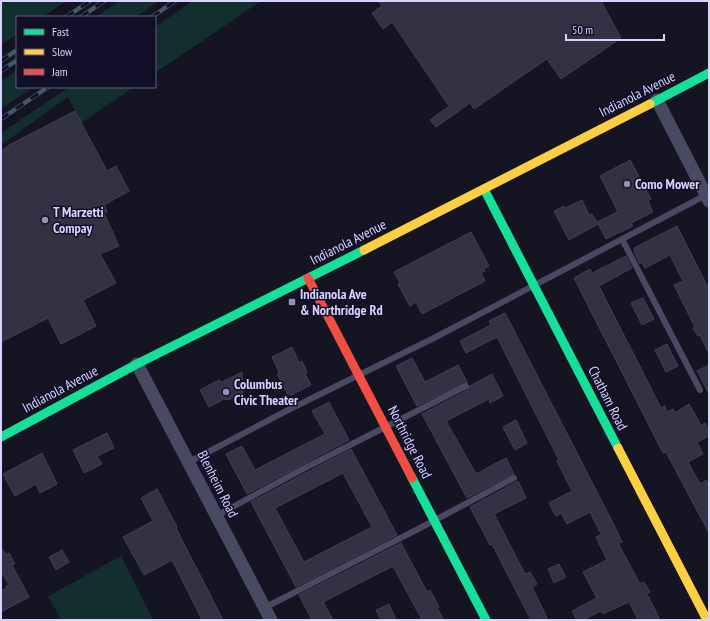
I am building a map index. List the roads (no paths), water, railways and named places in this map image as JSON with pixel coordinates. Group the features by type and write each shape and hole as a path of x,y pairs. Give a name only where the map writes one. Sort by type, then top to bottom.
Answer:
{"street":[{"name":"Indianola Avenue","path":"1,437 137,364 484,189 709,73"},
{"path":"657,100 708,197"},
{"name":"Chatham Road","path":"484,189 706,620"},
{"name":"Northridge Road","path":"308,278 486,620"},
{"name":"Blenheim Road","path":"137,364 271,620"}],"lane":[{"path":"189,462 290,409 434,338 622,239 708,197"},
{"path":"622,239 700,390"},
{"path":"216,516 466,386"},
{"path":"264,608 434,521 514,478"}],"railway":[{"path":"68,16 90,1"},
{"path":"82,16 104,1"},
{"path":"153,16 175,1"},
{"path":"1,61 16,51"},
{"path":"1,71 16,61"},
{"path":"1,119 47,88"}],"place":[{"name":"Como Mower","path":"627,184"},
{"name":"T Marzetti Compay","path":"45,220"},
{"name":"Indianola Ave & Northridge Rd","path":"292,302"},
{"name":"Columbus Civic Theater","path":"226,392"}]}
